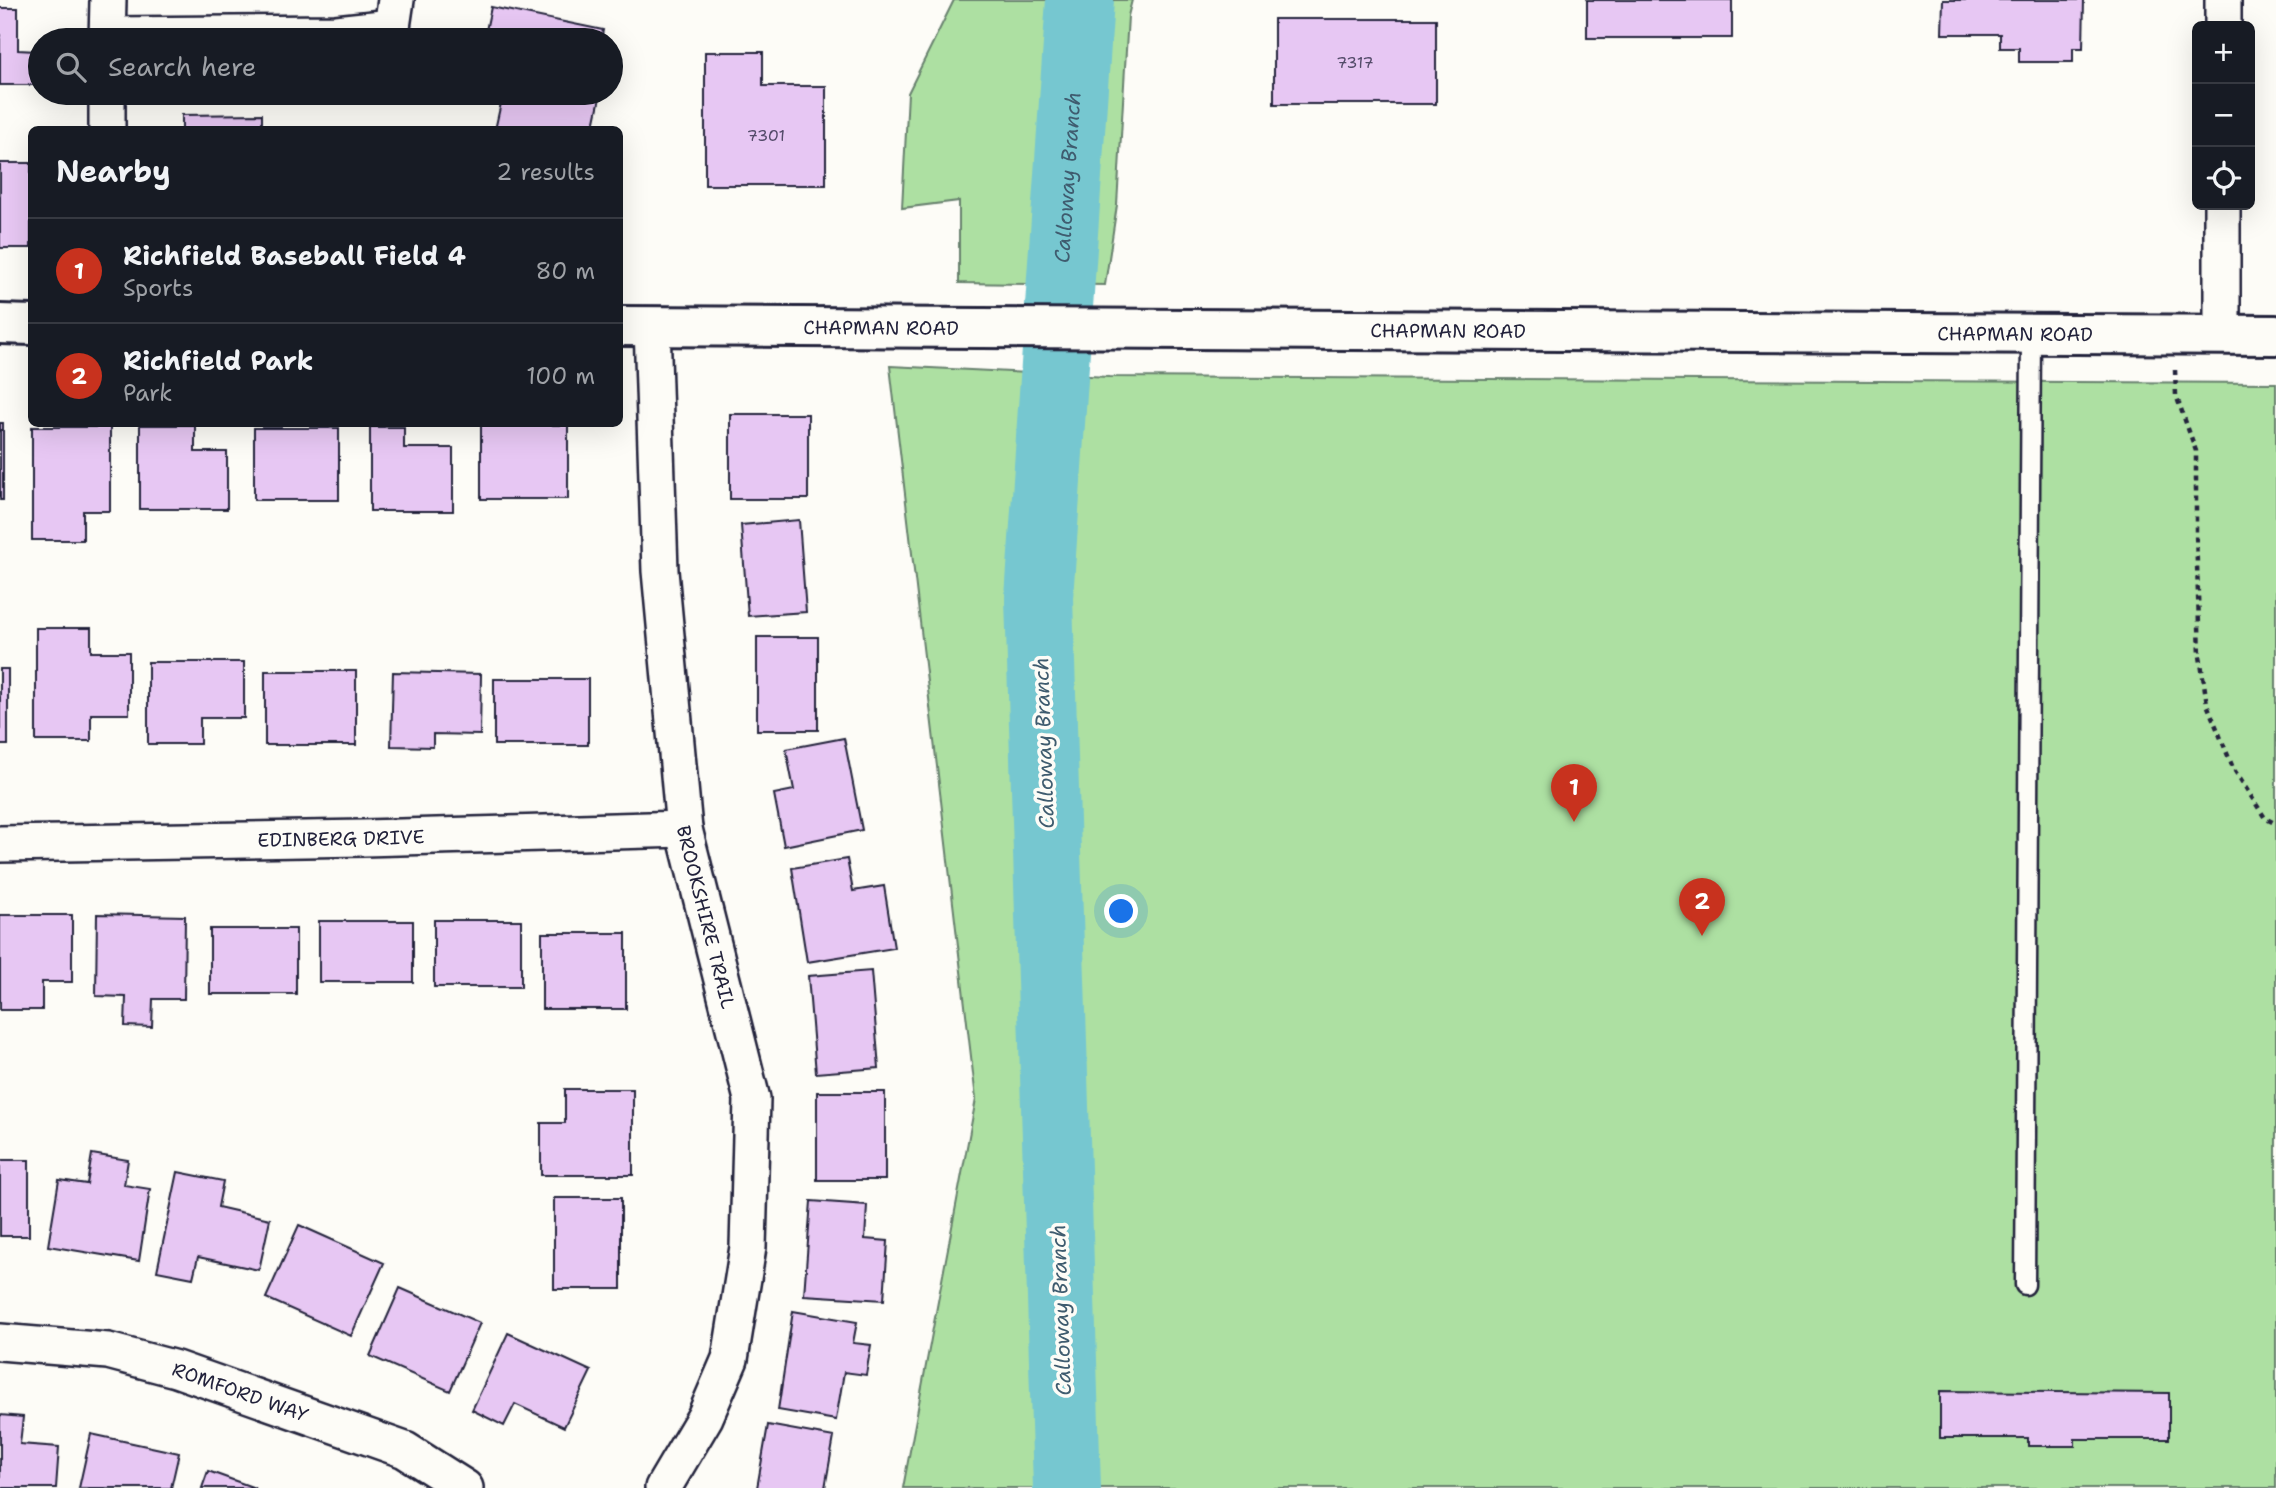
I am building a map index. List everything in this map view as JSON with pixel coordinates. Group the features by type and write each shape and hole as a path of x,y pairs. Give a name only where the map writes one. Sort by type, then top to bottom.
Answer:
{"street":[{"path":"107,0 107,28"},
{"path":"382,28 391,27 396,0"},
{"path":"2223,0 2223,21"},
{"path":"107,105 107,126"},
{"path":"2222,210 2222,335"},
{"path":"0,324 28,325"},
{"name":"CHAPMAN ROAD","path":"636,326 2276,335"},
{"name":"BROOKSHIRE TRAIL","path":"636,326 684,829 752,1098 748,1247 730,1359 705,1417 663,1488"},
{"name":"EDINBERG DRIVE","path":"0,844 684,829"},
{"name":"ROMFORD WAY","path":"0,1342 108,1351 176,1369 405,1450 465,1488"}],"lane":[{"path":"2025,1285 2031,334"}],"path":[{"path":"2173,335 2176,395 2196,451 2200,656 2207,704 2233,768 2265,818 2276,824"}],"green space":[{"path":"954,0 1132,0 1128,16 1117,205 1105,285 959,283 959,201 902,208 908,93"},
{"path":"890,366 1109,377 2276,383 2276,1488 903,1488 976,1099"}],"building":[{"path":"1587,0 1732,0 1732,38 1587,38"},
{"path":"1943,0 2084,0 2083,48 2073,48 2073,62 2019,62 2019,48 2000,48 2000,34 1942,34"},
{"path":"491,7 593,28 487,28"},
{"path":"0,8 18,8 18,50 28,51 28,85 0,85"},
{"path":"1274,19 1436,19 1436,104 1274,104"},
{"path":"705,52 763,52 763,86 826,86 826,185 705,185"},
{"path":"501,105 598,105 594,126 496,126"},
{"path":"262,114 262,126 182,126 182,115"},
{"path":"0,163 28,163 28,248 0,248"},
{"path":"730,414 808,414 808,499 730,499"},
{"path":"0,423 3,423 3,500 0,500"},
{"path":"32,427 110,427 110,511 83,511 83,540 32,540"},
{"path":"140,427 195,427 195,452 227,452 227,509 140,509"},
{"path":"370,427 404,427 404,448 453,448 453,511 370,511"},
{"path":"481,427 568,427 568,499 481,499"},
{"path":"254,428 339,428 339,500 254,500"},
{"path":"799,520 806,612 748,616 741,525"},
{"path":"36,628 91,628 91,652 129,652 129,714 91,714 91,741 36,741"},
{"path":"757,637 818,637 818,730 757,730"},
{"path":"148,662 244,662 244,718 200,718 200,744 148,744"},
{"path":"0,669 8,669 8,745 0,745"},
{"path":"265,671 356,671 356,745 265,745"},
{"path":"393,672 481,674 480,735 433,734 433,747 391,746"},
{"path":"494,679 588,679 588,745 494,745"},
{"path":"844,738 862,830 784,846 774,794 794,790 786,749"},
{"path":"847,859 853,891 884,886 894,948 807,962 792,868"},
{"path":"97,914 185,916 184,999 153,999 152,1027 125,1026 126,997 96,996"},
{"path":"0,915 72,915 72,982 42,982 42,1010 0,1010"},
{"path":"434,920 521,920 521,987 434,987"},
{"path":"319,921 413,921 413,982 319,982"},
{"path":"210,929 296,929 296,994 210,994"},
{"path":"542,933 626,933 626,1009 542,1009"},
{"path":"871,971 879,1068 816,1073 808,976"},
{"path":"565,1089 633,1089 633,1175 541,1175 541,1123 565,1123"},
{"path":"817,1092 885,1092 885,1180 817,1180"},
{"path":"92,1154 128,1160 124,1185 150,1189 139,1261 48,1246 59,1180 87,1184"},
{"path":"0,1160 29,1160 29,1236 0,1236"},
{"path":"178,1172 223,1181 218,1207 270,1219 259,1270 198,1257 193,1278 157,1271"},
{"path":"554,1198 621,1198 621,1289 554,1289"},
{"path":"811,1201 867,1205 865,1239 888,1241 884,1300 804,1295"},
{"path":"299,1225 384,1263 351,1336 266,1298"},
{"path":"400,1288 480,1323 450,1391 370,1356"},
{"path":"793,1311 857,1322 853,1343 871,1345 866,1375 844,1372 836,1420 778,1410"},
{"path":"508,1333 591,1371 564,1427 515,1404 504,1426 472,1410"},
{"path":"1940,1391 2169,1393 2169,1439 2075,1439 2075,1446 2028,1446 2028,1438 1940,1438"},
{"path":"0,1415 23,1417 20,1444 59,1447 56,1488 0,1488"},
{"path":"768,1425 834,1437 825,1488 757,1488"},
{"path":"91,1434 179,1453 171,1488 79,1488"},
{"path":"208,1471 255,1488 202,1488"}],"waterway":[{"name":"Calloway Branch","path":"1067,1488 1039,598 1080,0"}],"place":[{"name":"Richfield Baseball Field 4","path":"1574,822"},
{"name":"Richfield Park","path":"1702,936"}]}
